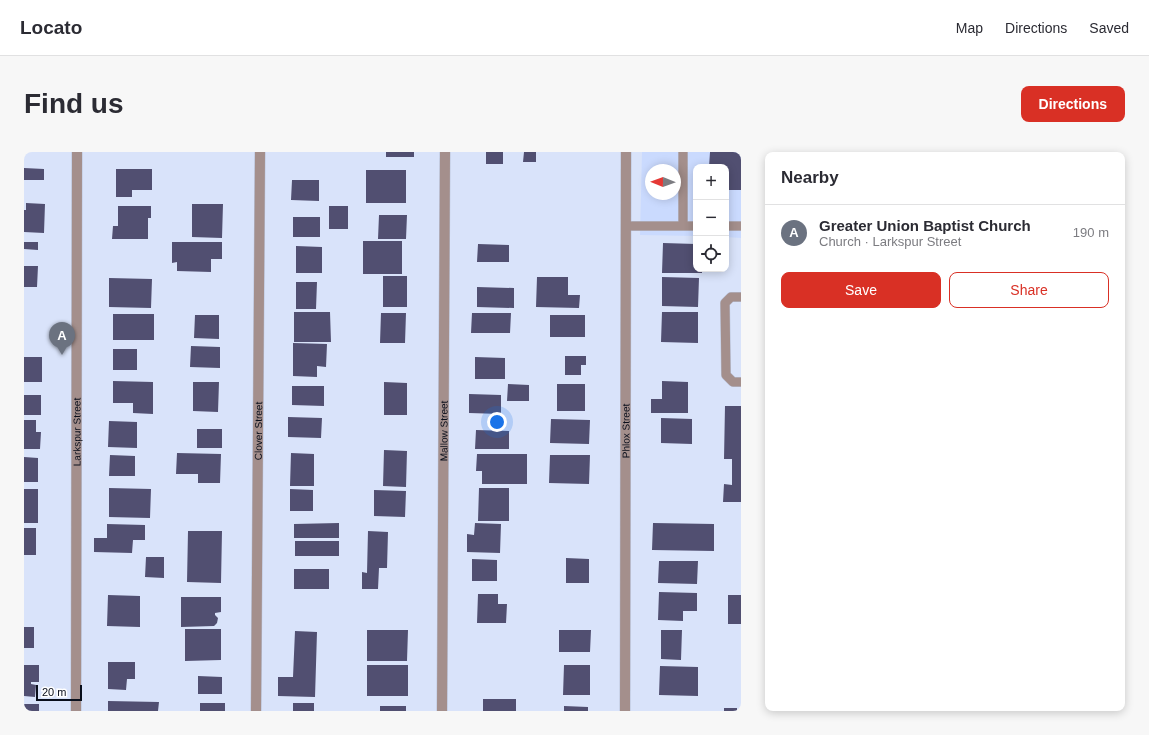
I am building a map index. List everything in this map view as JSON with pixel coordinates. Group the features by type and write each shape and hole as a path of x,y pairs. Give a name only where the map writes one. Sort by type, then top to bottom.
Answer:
{"street":[{"name":"Larkspur Street","path":"76,711 77,152"},
{"name":"Clover Street","path":"256,711 260,152"},
{"name":"Mallow Street","path":"442,711 445,152"},
{"name":"Phlox Street","path":"625,711 626,152"}],"lane":[{"path":"682,226 683,152"},
{"path":"626,226 693,226"},
{"path":"729,226 741,226"},
{"path":"741,297 731,297 725,303 726,375 733,382 741,382"}],"shaded area":[{"path":"642,152 741,152 741,238 729,237 729,164 693,164 693,236 640,235"}],"building":[{"path":"386,152 414,152 414,157 386,157"},
{"path":"486,152 503,152 503,164 486,164"},
{"path":"524,152 536,152 536,162 523,162"},
{"path":"710,152 741,152 741,190 729,190 729,164 709,164"},
{"path":"24,168 44,169 44,180 24,180"},
{"path":"116,169 152,169 152,190 132,190 132,197 116,197"},
{"path":"366,170 406,170 406,203 366,203"},
{"path":"292,180 319,180 319,201 291,200"},
{"path":"26,203 45,204 44,233 24,232 24,210 26,210"},
{"path":"192,204 223,204 222,238 192,237"},
{"path":"118,206 151,206 151,218 148,218 148,239 112,239 113,226 118,226"},
{"path":"329,206 348,206 348,229 329,229"},
{"path":"379,215 407,215 406,239 378,239"},
{"path":"293,217 320,217 320,237 293,237"},
{"path":"363,241 402,241 402,274 363,274"},
{"path":"24,242 38,242 38,250 24,249"},
{"path":"172,242 222,242 222,259 211,259 211,272 177,271 177,262 172,263"},
{"path":"663,243 693,244 693,272 702,273 662,273"},
{"path":"478,244 509,245 509,262 477,262"},
{"path":"296,246 322,247 322,273 296,273"},
{"path":"24,266 38,266 37,287 24,287"},
{"path":"383,276 407,276 407,307 383,307"},
{"path":"537,277 568,277 568,295 580,295 579,308 536,307"},
{"path":"662,277 699,278 698,307 662,306"},
{"path":"109,278 152,279 151,308 109,307"},
{"path":"296,282 317,282 316,309 296,309"},
{"path":"477,287 514,288 514,308 477,307"},
{"path":"294,312 330,312 331,342 294,342"},
{"path":"662,312 698,312 698,343 661,342"},
{"path":"381,313 406,313 405,343 380,343"},
{"path":"472,313 511,313 510,333 471,333"},
{"path":"113,314 154,314 154,340 113,340"},
{"path":"195,315 219,315 219,339 194,338"},
{"path":"550,315 585,315 585,337 550,337"},
{"path":"293,343 327,344 326,367 317,366 317,377 293,376"},
{"path":"191,346 220,347 220,368 190,367"},
{"path":"113,349 137,349 137,370 113,370"},
{"path":"565,356 586,356 586,365 581,365 581,375 565,375"},
{"path":"24,357 42,357 42,382 24,382"},
{"path":"475,357 505,358 505,379 475,379"},
{"path":"113,381 153,382 153,414 133,413 133,403 113,403"},
{"path":"662,381 688,382 688,413 651,413 651,399 662,399"},
{"path":"193,382 219,382 218,412 193,411"},
{"path":"384,382 407,383 407,415 384,415"},
{"path":"508,384 529,385 529,401 507,401"},
{"path":"557,384 585,384 585,411 557,411"},
{"path":"292,386 324,386 324,406 292,405"},
{"path":"469,394 501,395 501,414 469,413"},
{"path":"24,395 41,395 41,415 24,415"},
{"path":"725,406 741,406 741,502 723,502 724,484 732,485 732,459 724,459"},
{"path":"288,417 322,418 321,438 288,437"},
{"path":"661,418 692,419 692,444 661,443"},
{"path":"551,419 590,420 589,444 550,443"},
{"path":"24,420 36,420 36,432 41,432 40,449 24,449"},
{"path":"109,421 137,422 137,448 108,447"},
{"path":"197,429 222,429 222,448 197,448"},
{"path":"476,430 509,431 509,449 475,449"},
{"path":"384,450 407,451 406,487 383,486"},
{"path":"177,453 221,454 220,483 198,483 198,474 176,474"},
{"path":"291,453 314,454 314,486 290,486"},
{"path":"477,454 527,454 527,484 482,484 482,471 476,471"},
{"path":"110,455 135,456 135,476 109,476"},
{"path":"550,455 590,455 589,484 549,483"},
{"path":"24,457 38,458 38,482 24,482"},
{"path":"109,488 151,489 150,518 109,517"},
{"path":"479,488 509,488 509,521 478,521"},
{"path":"24,489 38,489 38,523 24,523"},
{"path":"290,489 313,490 313,511 290,511"},
{"path":"374,490 406,491 405,517 374,516"},
{"path":"339,523 339,538 294,538 294,524"},
{"path":"475,523 501,524 500,553 467,552 467,534 474,535"},
{"path":"653,523 714,524 714,551 652,550"},
{"path":"107,524 145,525 145,540 133,540 132,553 94,552 94,538 107,538"},
{"path":"24,528 36,528 36,555 24,555"},
{"path":"188,531 222,531 221,583 187,582"},
{"path":"368,531 388,532 387,568 379,568 378,589 362,589 362,572 367,573"},
{"path":"295,541 339,541 339,556 295,556"},
{"path":"146,557 164,557 164,578 145,577"},
{"path":"566,558 589,559 589,583 566,583"},
{"path":"472,559 497,560 497,581 472,581"},
{"path":"659,561 698,561 697,584 658,583"},
{"path":"294,569 329,569 329,589 294,589"},
{"path":"659,592 697,593 697,611 683,611 683,621 658,620"},
{"path":"478,594 498,594 498,604 507,604 506,623 477,623"},
{"path":"108,595 140,596 140,627 107,626"},
{"path":"728,595 741,595 741,624 728,624"},
{"path":"181,597 221,597 221,612 215,613 218,618 217,623 214,626 181,627"},
{"path":"24,627 34,627 34,648 24,648"},
{"path":"185,629 221,629 221,660 185,661"},
{"path":"367,630 408,630 407,661 367,661"},
{"path":"559,630 591,630 590,652 559,652"},
{"path":"661,630 682,630 681,660 661,659"},
{"path":"295,631 317,632 315,697 278,696 278,677 293,677"},
{"path":"108,662 135,662 135,679 127,679 126,690 108,689"},
{"path":"24,665 39,665 39,682 31,682 31,684 36,685 35,697 24,696"},
{"path":"367,665 408,665 408,696 367,696"},
{"path":"564,665 590,665 590,695 563,695"},
{"path":"660,666 698,667 698,696 659,695"},
{"path":"198,676 222,677 222,694 198,694"},
{"path":"483,699 516,699 516,711 483,711"},
{"path":"108,701 159,702 158,711 108,711"},
{"path":"200,703 225,703 225,711 200,711"},
{"path":"293,703 314,703 314,711 293,711"},
{"path":"24,704 39,704 39,711 24,711"},
{"path":"380,706 406,706 406,711 380,711"},
{"path":"564,706 588,707 588,711 564,711"},
{"path":"724,708 737,708 737,711 724,711"}],"place":[{"name":"Greater Union Baptist Church","path":"62,355"}]}
